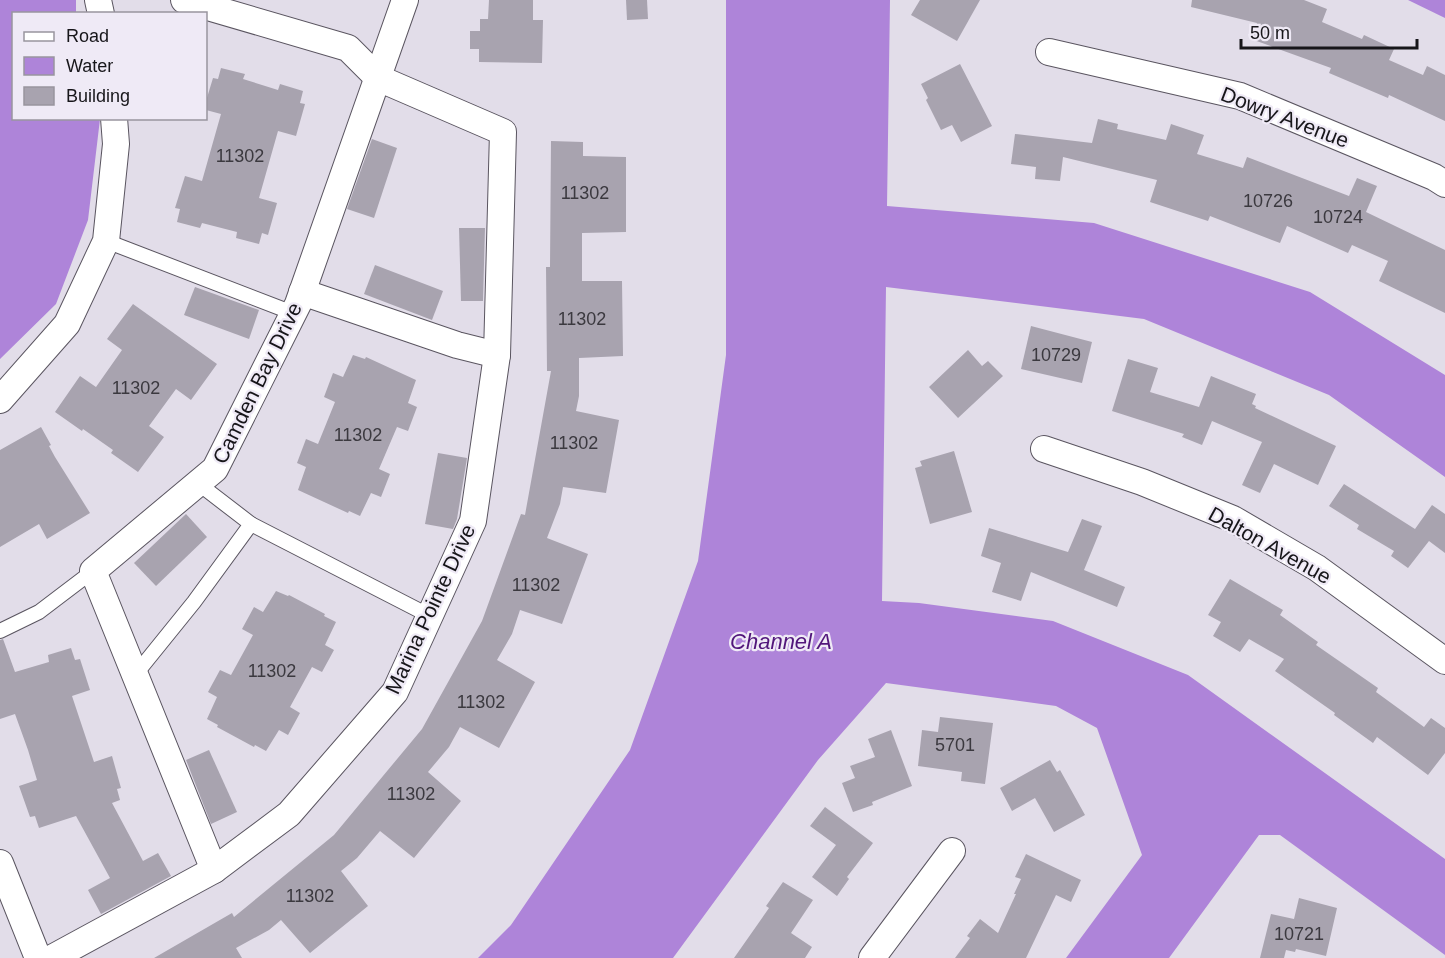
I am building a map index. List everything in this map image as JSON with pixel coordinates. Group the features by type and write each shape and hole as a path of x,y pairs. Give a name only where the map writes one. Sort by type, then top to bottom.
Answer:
{"street":[{"path":"184,0 348,48 378,78 405,0"},
{"name":"Dowry Avenue","path":"1049,52 1240,96 1434,177 1445,184"},
{"name":"Camden Bay Drive","path":"93,571 215,469 297,303 378,78"},
{"name":"Marina Pointe Drive","path":"52,958 214,870 289,814 395,692 473,521 497,355 503,132 378,78"},
{"path":"0,400 67,324 105,241 116,144 114,120"},
{"path":"297,303 497,355"},
{"name":"Dalton Avenue","path":"1044,449 1143,482 1233,519 1317,568 1445,661"},
{"path":"93,571 214,870"},
{"path":"872,958 952,850"},
{"path":"0,863 38,958"}],"lane":[{"path":"105,241 297,303"},
{"path":"199,484 251,524 430,616"},
{"path":"135,675 195,602 251,524"},
{"path":"0,631 39,612 93,571"}],"water":[{"path":"0,0 76,0 76,12 12,12 12,120 100,120 88,220 56,304 0,359"},
{"name":"Channel A","path":"726,0 890,0 887,206 1094,223 1310,292 1445,375 1445,477 1329,395 1144,319 886,287 882,601 919,603 1053,621 1188,675 1445,859 1445,955 1280,835 1259,835 1169,958 1066,958 1142,855 1097,728 1056,706 886,683 818,760 673,958 478,958 511,925 630,750 698,561 726,355"},
{"path":"1408,0 1445,0 1445,18"}],"building":[{"path":"489,0 533,0 533,20 543,20 542,63 479,62 479,49 470,49 470,31 480,31 480,19 488,19"},
{"path":"626,0 647,0 648,19 627,20"},
{"path":"920,0 980,0 957,41 911,15"},
{"path":"1192,0 1304,0 1327,9 1322,22 1362,39 1364,35 1394,49 1389,60 1423,75 1427,66 1445,75 1445,121 1389,95 1388,98 1329,73 1331,68 1251,39 1257,23 1191,7"},
{"path":"960,64 992,126 961,142 952,125 941,130 921,84"},
{"path":"221,68 245,74 243,79 278,90 280,84 303,91 300,103 305,104 296,136 278,131 259,198 277,203 268,235 262,233 259,244 236,238 237,232 202,223 200,228 177,222 180,209 175,208 185,176 202,181 221,114 207,110 207,98 213,78 218,79"},
{"path":"1098,119 1118,124 1117,129 1166,140 1171,124 1204,135 1197,154 1243,168 1247,157 1349,196 1357,178 1377,186 1366,212 1445,250 1445,313 1379,281 1388,261 1352,245 1348,253 1287,226 1280,243 1210,216 1208,221 1150,202 1157,180 1063,157 1060,181 1035,179 1036,167 1011,164 1015,134 1092,143"},
{"path":"372,139 397,148 374,218 347,209"},
{"path":"551,141 583,142 583,156 626,157 626,232 582,233 582,281 622,281 623,356 579,358 579,396 576,411 619,420 606,493 563,487 560,504 547,538 588,554 562,624 520,610 512,634 497,660 535,682 499,748 460,727 449,747 428,772 461,801 414,858 380,831 357,858 341,871 368,906 310,953 281,920 269,930 236,948 242,958 154,958 232,913 234,917 334,835 422,729 482,621 521,514 525,515 551,371 547,371 546,267 550,267"},
{"path":"459,228 485,228 483,301 461,301"},
{"path":"375,265 443,291 432,320 364,294"},
{"path":"195,287 259,310 249,339 184,315"},
{"path":"133,304 217,364 191,400 176,389 149,426 164,437 138,472 111,453 113,450 55,412 80,376 96,387 122,350 107,339"},
{"path":"1031,326 1092,342 1082,383 1021,369"},
{"path":"968,350 982,366 988,361 1003,376 958,418 929,387"},
{"path":"353,355 365,359 366,357 416,380 408,403 417,407 408,431 397,427 379,469 390,474 381,497 371,493 360,516 349,511 348,513 298,490 306,467 297,463 306,439 318,444 335,402 324,397 333,373 343,377"},
{"path":"1128,359 1158,368 1150,392 1199,407 1211,376 1256,394 1252,404 1256,406 1255,408 1336,446 1318,485 1274,464 1260,493 1242,485 1262,442 1212,421 1202,445 1182,437 1184,434 1112,411"},
{"path":"41,427 55,457 90,513 47,539 39,524 0,547 0,450"},
{"path":"954,451 972,512 930,524 915,468 922,466 920,461"},
{"path":"438,453 467,458 457,519 453,529 425,524"},
{"path":"1344,484 1415,529 1432,505 1445,514 1445,553 1429,541 1408,568 1391,556 1394,551 1357,529 1359,525 1329,506"},
{"path":"186,514 207,537 156,586 134,563"},
{"path":"1082,519 1102,526 1084,570 1125,587 1117,607 1031,572 1021,601 992,592 1001,563 981,556 989,528 1068,552"},
{"path":"1230,579 1283,610 1280,615 1318,642 1316,645 1378,688 1376,692 1424,727 1431,718 1445,728 1445,753 1428,775 1377,737 1373,743 1275,671 1284,659 1249,639 1240,652 1213,636 1221,622 1208,615"},
{"path":"276,591 289,595 336,622 325,645 334,650 322,672 312,667 290,707 300,713 288,735 279,730 266,751 217,727 218,725 207,719 217,697 208,692 220,670 231,675 253,635 242,629 254,607 263,612"},
{"path":"3,639 15,672 49,662 48,655 71,648 75,660 80,659 90,690 72,696 94,762 112,756 121,788 117,789 120,800 112,803 143,861 158,853 171,876 101,914 88,890 110,878 76,816 39,828 35,816 30,817 19,786 37,780 28,750 15,714 0,719 0,640"},
{"path":"940,717 993,723 985,784 961,781 962,772 918,766 922,730 938,732"},
{"path":"891,730 912,786 853,812 842,783 855,778 850,766 875,757 868,739"},
{"path":"209,750 237,812 211,824 186,760"},
{"path":"1050,760 1057,772 1060,770 1085,815 1054,832 1035,798 1012,811 1000,788"},
{"path":"825,807 873,843 847,877 849,879 837,896 812,877 836,845 810,826"},
{"path":"1026,854 1081,880 1071,902 1056,895 1026,958 955,958 970,938 967,936 980,919 998,933 1016,894 1014,894 1021,879 1015,877"},
{"path":"783,882 813,900 791,933 812,947 805,958 734,958 769,908 766,906"},
{"path":"1299,898 1337,908 1326,956 1296,949 1295,952 1286,950 1284,958 1260,958 1271,914 1294,919"}]}
